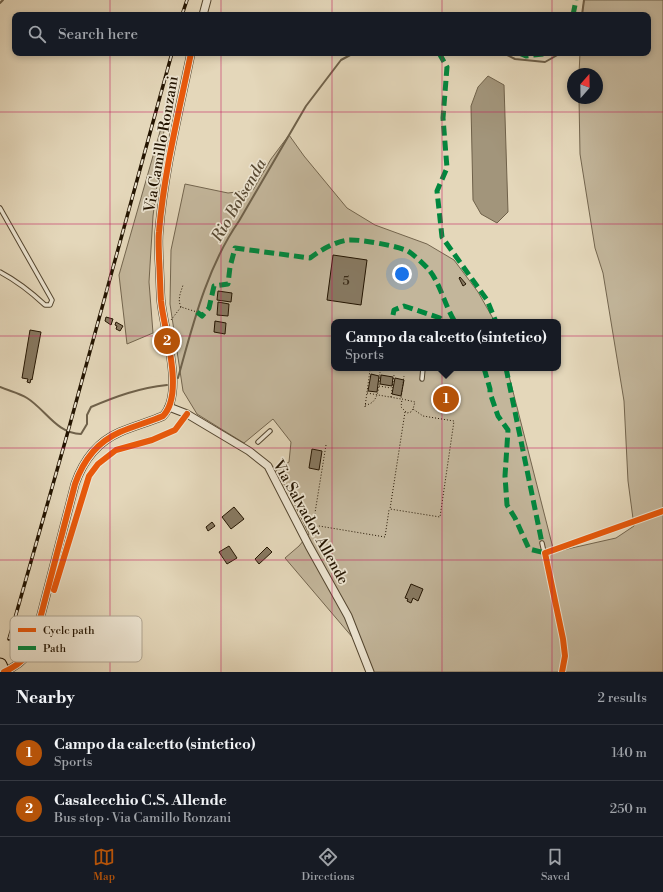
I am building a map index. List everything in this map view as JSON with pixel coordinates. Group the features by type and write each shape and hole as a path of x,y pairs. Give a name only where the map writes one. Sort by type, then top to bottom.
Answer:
{"highway":[{"path":"0,665 4,672"}],"street":[{"path":"204,12 206,0"},
{"name":"Via Camillo Ronzani","path":"170,407 173,388 171,360 161,303 159,277 159,233 170,157 190,56"},
{"path":"41,616 75,484 86,459 102,442 111,436 163,416 170,407"},
{"name":"Via Salvador Allende","path":"170,407 187,414 249,451 268,466 309,546 348,616 370,672"},
{"path":"4,672 21,662"}],"lane":[{"path":"0,208 52,300 50,305 45,305 30,291 15,280 0,272"},
{"path":"422,379 423,371"},
{"path":"258,442 270,431"},
{"path":"542,543 563,638 565,656 562,672"}],"path":[{"path":"181,307 179,297 183,285"},
{"path":"165,328 181,307"},
{"path":"181,307 197,312"},
{"path":"370,371 365,406 371,403 377,395 380,372"},
{"path":"391,397 394,374"},
{"path":"326,445 313,525 385,537 405,412 401,407 404,376"},
{"path":"378,386 392,388"},
{"path":"367,393 415,402 411,412 405,412"},
{"path":"390,509 440,517 454,421 423,416 413,409"}],"shaded area":[{"path":"584,0 663,0 663,672 367,672 353,638 285,558 299,546 309,534 276,470 289,462 291,442 273,419 244,443 197,414 183,391 170,304 171,250 185,184 228,193 253,190 271,159 289,135 304,156 347,208 375,225 427,244 454,260 478,292 493,319 331,319 331,371 508,371 554,552 616,538 634,526 628,481 624,401 603,273 595,248 580,154 579,104 603,104 603,68 579,68 580,56 651,56 651,12 582,12"},
{"path":"488,76 504,85 508,212 497,223 481,214 473,200 471,106 478,87"},
{"path":"167,107 153,216 149,282 153,333 127,344 119,275"}],"building":[{"path":"333,255 367,260 361,305 327,300"},
{"path":"460,277 466,284 463,286 459,278"},
{"path":"218,291 232,293 231,302 217,300"},
{"path":"218,302 229,304 228,316 217,315"},
{"path":"106,317 113,319 111,325 105,321"},
{"path":"215,321 226,323 225,334 214,332"},
{"path":"116,322 123,326 120,331 116,329"},
{"path":"30,330 41,332 32,380 31,379 30,383 27,382 28,379 22,378"},
{"path":"371,374 379,376 377,392 368,391"},
{"path":"381,375 393,377 392,386 380,384"},
{"path":"395,378 404,380 401,396 392,394"},
{"path":"312,449 322,451 319,470 309,468"},
{"path":"234,507 244,519 231,529 222,517"},
{"path":"212,522 215,526 208,531 206,527"},
{"path":"229,546 237,558 227,564 219,552"},
{"path":"267,547 272,552 259,564 255,559"},
{"path":"411,584 423,589 418,601 413,598 411,603 405,598"}],"waterway":[{"path":"0,3 3,0"},
{"name":"Rio Bolsenda","path":"582,12 584,0"},
{"name":"Rio Bolsenda","path":"178,378 195,317 218,257 306,106 341,60 348,56"},
{"name":"Rio Bolsenda","path":"509,56 515,59 545,62 556,56"},
{"name":"Rio Bolsenda","path":"0,387 27,398 58,426 73,433 81,434 87,424 87,415 91,407 128,393 167,385"}],"railway":[{"path":"183,12 187,0"},
{"path":"16,616 171,56"}],"marked path":[{"path":"574,12 576,0"},
{"path":"441,56 447,67 443,118 447,168 437,191 442,237 487,300 495,319"},
{"path":"197,312 202,316 209,308 214,286 228,284 230,267 235,248 310,258 333,244 354,240 396,247 408,251 425,265 433,275 453,319"},
{"path":"393,315 394,310 404,306 441,319"},
{"path":"485,371 490,393 498,416 508,430 505,476 507,505 515,518 529,549 545,553"},
{"path":"507,371 542,543"}],"cycle path":[{"path":"41,616 75,484 82,468 92,453 104,441 125,430 163,416 169,406 173,377 161,301 159,235 161,209 168,164 190,56"},
{"path":"54,590 89,476 98,464 116,450 152,440 175,430 187,414"},
{"path":"562,672 565,656 563,639 545,553 663,511"},
{"path":"4,672 21,662"}],"place":[{"name":"Casalecchio C.S. Allende","path":"167,341"},
{"name":"Campo da calcetto (sintetico)","path":"446,399"}]}
